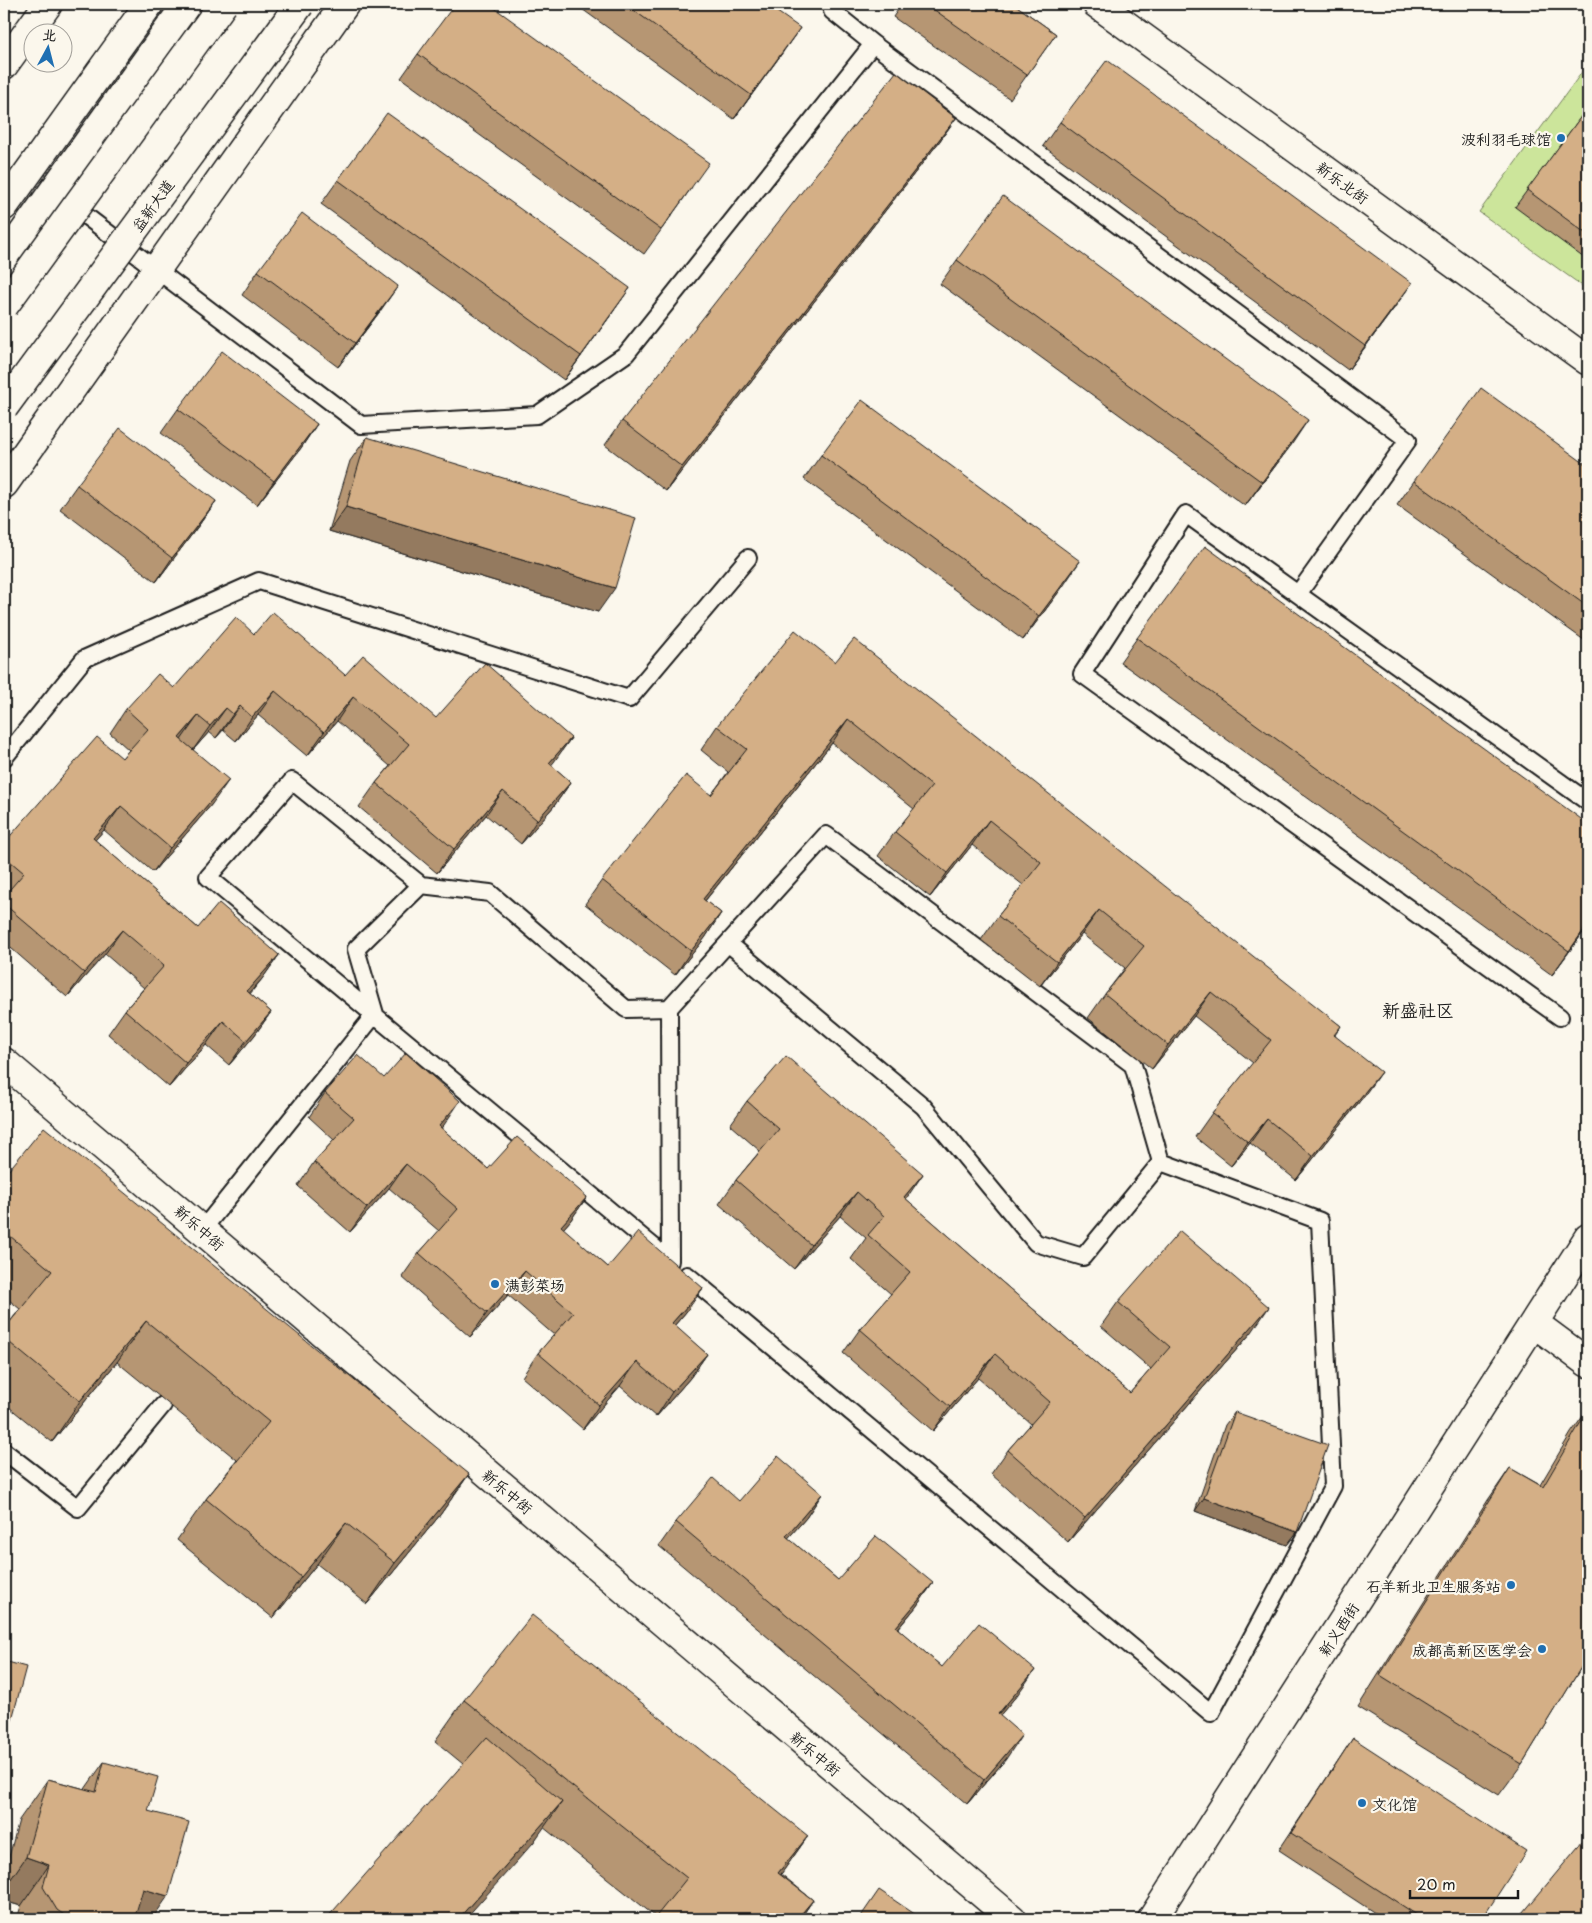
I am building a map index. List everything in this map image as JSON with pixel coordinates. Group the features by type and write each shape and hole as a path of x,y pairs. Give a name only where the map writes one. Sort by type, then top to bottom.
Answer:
{"main road":[{"path":"4,65 48,4"},
{"path":"4,206 148,4"},
{"path":"4,260 187,4"},
{"path":"4,306 223,4"},
{"name":"益新大道","path":"4,407 300,4"},
{"path":"4,484 345,4"},
{"name":"新乐北街","path":"1097,4 1588,360"},
{"name":"新乐中街","path":"4,1062 203,1229 258,1290 1012,1919"},
{"name":"新义西街","path":"1152,1919 1588,1238"},
{"path":"1534,1323 1588,1363"}],"lane":[{"path":"837,4 832,11 873,44 1408,440 1298,594"},
{"path":"53,191 360,425 538,415 626,354 873,44"},
{"path":"1560,1017 1082,674 1186,514 1588,802"},
{"path":"4,758 84,659 259,581 629,699 748,558"},
{"path":"669,1008 626,1009 490,893 421,885 292,781 208,876 1211,1712 1332,1486 1320,1220 1161,1162"},
{"path":"670,1261 669,1008 826,835 1133,1065 1161,1162"},
{"path":"375,1014 356,949 421,885"},
{"path":"728,943 923,1106 1036,1243 1083,1257 1161,1162"},
{"path":"203,1229 375,1014"},
{"path":"4,1451 78,1508 164,1405"}],"green space":[{"name":"波利羽毛球馆","path":"1588,64 1588,290 1479,212"}],"building":[{"path":"455,4 489,4 709,163 661,230 418,54"},
{"path":"625,4 766,4 800,28 751,95"},
{"path":"926,4 1014,4 1056,34 1027,75"},
{"path":"1107,60 1412,283 1365,346 1060,122"},
{"path":"896,72 956,118 682,467 622,421"},
{"path":"1588,107 1588,235 1527,190"},
{"path":"387,113 630,288 581,356 338,180"},
{"path":"1003,196 1308,420 1262,482 957,260"},
{"path":"302,213 398,286 355,343 258,271"},
{"path":"222,351 317,424 274,481 178,409"},
{"path":"1481,388 1588,466 1588,607 1414,481"},
{"path":"862,400 1080,561 1039,616 821,455"},
{"path":"120,428 216,501 172,558 77,485"},
{"path":"367,437 636,518 615,588 346,507"},
{"path":"1205,546 1588,824 1588,924 1569,951 1137,638"},
{"path":"273,612 345,675 363,655 436,718 485,663 571,738 549,763 571,782 537,820 503,791 454,849 376,783 409,744 353,697 324,732 275,691 252,717 240,706 233,714 226,708 210,726 198,716 179,738 229,780 170,848 121,806 93,838 198,928 219,903 279,955 247,991 271,1012 246,1041 223,1021 186,1063 125,1010 164,966 122,930 84,973 4,904 4,896 24,873 4,856 4,843 97,737 122,758 148,729 126,709 158,674 174,688 236,617 254,634"},
{"path":"795,630 835,662 854,639 1341,1026 1334,1035 1381,1072 1313,1156 1267,1119 1248,1142 1212,1113 1271,1040 1211,992 1168,1045 1105,994 1144,946 1099,910 1057,962 998,916 1041,862 989,820 947,873 895,832 932,786 848,719 703,899 721,913 691,951 602,880 686,775 711,795 747,749 717,726"},
{"path":"406,1053 460,1101 439,1126 488,1169 517,1137 587,1197 561,1226 608,1267 638,1232 703,1288 672,1323 707,1354 672,1392 637,1362 599,1405 538,1353 573,1313 525,1271 487,1313 419,1253 458,1209 406,1164 367,1208 314,1162 354,1118 325,1093 358,1055 384,1078"},
{"path":"786,1056 923,1174 904,1197 1130,1393 1170,1347 1118,1302 1180,1231 1269,1307 1085,1518 1008,1450 1050,1402 995,1354 950,1407 860,1329 910,1272 868,1235 884,1216 857,1192 811,1245 736,1180 779,1129 747,1101"},
{"path":"44,1127 469,1474 395,1563 346,1523 301,1577 206,1499 269,1422 146,1321 80,1401 4,1338 4,1329 52,1271 4,1231 4,1176"},
{"name":"石羊新北卫生服务站","path":"1588,1410 1588,1656 1522,1764 1380,1675 1510,1468 1543,1487"},
{"path":"1235,1412 1328,1445 1297,1532 1204,1498"},
{"path":"778,1456 822,1494 786,1536 838,1580 876,1536 933,1583 896,1627 942,1667 979,1623 1035,1670 998,1714 1022,1735 984,1780 676,1522 713,1478 739,1501"},
{"path":"532,1615 808,1836 778,1873 813,1900 797,1919 654,1919 687,1878 464,1700"},
{"path":"4,1661 26,1667 6,1742 4,1741"},
{"path":"487,1737 562,1802 458,1919 326,1919"},
{"name":"文化馆","path":"1353,1738 1526,1851 1482,1919 1423,1919 1291,1833"},
{"path":"104,1762 158,1777 148,1811 189,1822 168,1896 143,1889 136,1913 128,1919 70,1919 57,1910 43,1887 49,1865 26,1857 48,1779 96,1792"},
{"path":"1588,1835 1588,1919 1518,1919"},
{"path":"879,1890 922,1919 859,1919"}],"place":[{"name":"波利羽毛球馆","path":"1561,138"},
{"name":"满彭菜场","path":"495,1284"},
{"name":"石羊新北卫生服务站","path":"1511,1585"},
{"name":"成都高新区医学会","path":"1542,1649"},
{"name":"文化馆","path":"1362,1803"}],"district":[{"name":"新盛社区","path":"1418,1009"}]}
